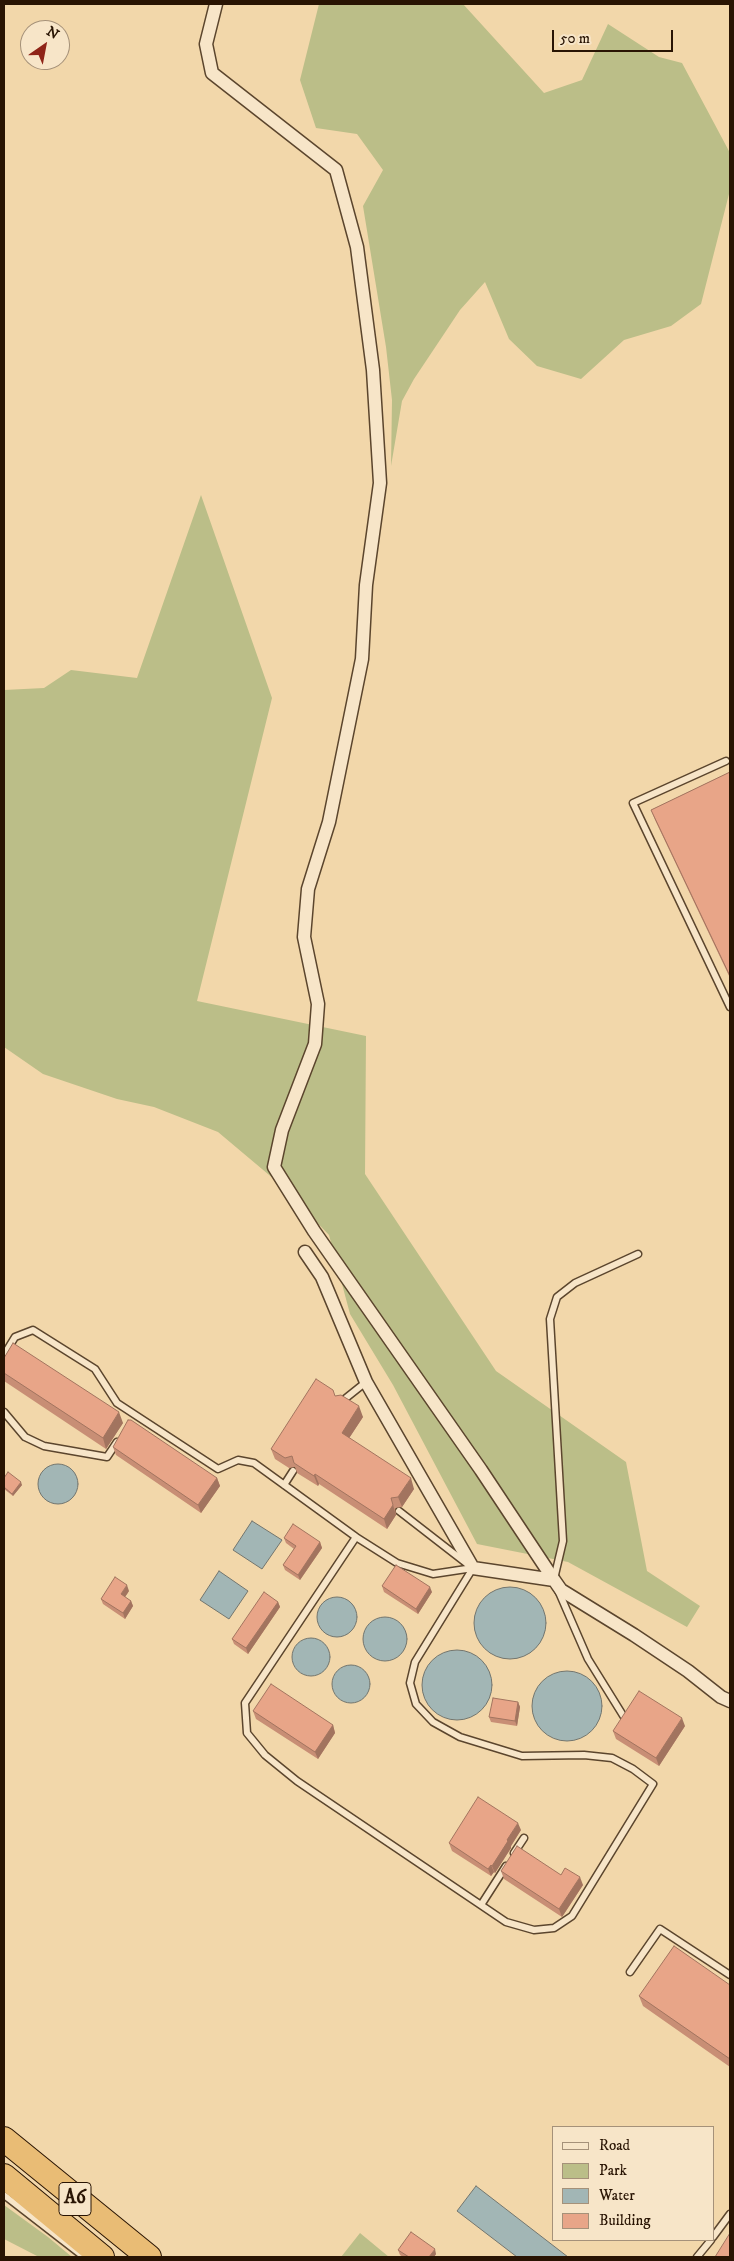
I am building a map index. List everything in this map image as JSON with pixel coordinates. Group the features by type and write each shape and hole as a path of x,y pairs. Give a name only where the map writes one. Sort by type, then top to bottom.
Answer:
{"highway":[{"name":"A6","path":"4,2139 149,2257"},
{"name":"A6","path":"4,2176 102,2257"}],"street":[{"path":"216,4 206,44 212,73 336,170 357,247 373,370 380,483 366,586 362,659 329,822 308,889 304,937 318,1004 315,1044 282,1130 274,1167 314,1231 475,1462 560,1590 634,1635 688,1671 721,1697 730,1701"},
{"path":"304,1252 322,1277 366,1382 473,1568 554,1580"}],"lane":[{"path":"726,762 633,803 730,1007"},
{"path":"624,1717 588,1659 554,1580 563,1541 550,1319 557,1297 575,1283 638,1254"},
{"path":"4,1355 15,1337 33,1330 95,1369 117,1403 218,1469 238,1460 254,1463 356,1537 397,1563 433,1574 473,1568"},
{"path":"341,1402 366,1382"},
{"path":"4,1412 24,1437 44,1446 107,1457 120,1436"},
{"path":"129,1422 134,1414"},
{"path":"284,1485 293,1471"},
{"path":"399,1511 473,1568"},
{"path":"356,1537 245,1703 247,1733 265,1755 297,1781 506,1922 534,1930 554,1928 572,1916 653,1784 633,1769 612,1758 584,1754 522,1756 460,1737 432,1722 416,1704 410,1683 415,1662 473,1568"},
{"path":"481,1905 524,1838"},
{"path":"630,1972 660,1929 730,1975"},
{"path":"4,2195 84,2257"},
{"path":"714,2235 730,2214"},
{"path":"697,2257 710,2241"}],"green space":[{"path":"319,4 463,4 544,93 582,80 608,24 659,57 682,63 730,153 730,190 701,304 671,326 624,340 581,379 537,366 509,339 485,282 460,310 414,379 402,401 391,466 392,400 386,347 363,206 383,170 357,134 316,128 300,80"},
{"path":"201,495 272,698 197,1001 366,1036 365,1174 496,1371 626,1462 647,1571 700,1606 687,1627 568,1562 477,1544 393,1385 350,1314 329,1235 281,1185 218,1132 154,1107 117,1099 43,1074 4,1047 4,690 44,688 71,670 137,678"},
{"path":"4,2205 72,2257 39,2257 4,2239"},
{"path":"360,2233 389,2257 341,2257"}],"water":[{"path":"62,1464 69,1467 75,1473 78,1484 77,1492 69,1501 62,1504 54,1504 47,1501 39,1492 38,1480 41,1473 50,1465"},
{"path":"252,1521 282,1540 262,1569 233,1550"},
{"path":"219,1571 248,1591 229,1619 200,1600"},
{"path":"510,1587 530,1593 540,1603 546,1623 540,1643 530,1653 510,1659 490,1653 480,1643 474,1623 480,1603 490,1593"},
{"path":"341,1597 348,1600 354,1606 357,1617 356,1625 348,1634 341,1637 333,1637 326,1634 318,1625 317,1613 320,1606 329,1598"},
{"path":"389,1617 401,1623 406,1630 406,1648 401,1655 394,1660 381,1661 373,1658 366,1651 363,1635 366,1627 373,1620"},
{"path":"311,1638 325,1643 330,1657 325,1671 311,1676 297,1671 292,1657 297,1643"},
{"path":"464,1650 477,1656 486,1665 490,1671 492,1685 490,1699 482,1710 471,1718 450,1720 443,1718 432,1710 424,1699 422,1678 424,1671 432,1660 443,1652"},
{"path":"351,1665 365,1670 370,1684 365,1698 351,1703 337,1698 332,1684 337,1670"},
{"path":"574,1671 587,1677 596,1686 600,1692 602,1706 600,1720 592,1731 581,1739 560,1741 553,1739 542,1731 534,1720 532,1699 534,1692 542,1681 553,1673"},
{"path":"476,2186 568,2257 517,2257 457,2211"}],"building":[{"path":"730,772 730,976 651,810"},
{"path":"13,1343 119,1412 103,1438 4,1373 4,1358"},
{"path":"316,1379 333,1390 335,1396 341,1395 359,1406 342,1433 411,1478 398,1497 391,1498 393,1505 384,1519 315,1474 314,1476 294,1463 292,1456 285,1458 271,1449"},
{"path":"128,1420 131,1420 217,1478 198,1505 113,1447"},
{"path":"8,1472 21,1482 12,1494 4,1487 4,1478"},
{"path":"293,1524 320,1542 298,1575 283,1565 296,1546 284,1538"},
{"path":"396,1565 430,1587 416,1609 382,1586"},
{"path":"115,1577 127,1585 121,1594 131,1601 123,1613 101,1599"},
{"path":"264,1592 278,1602 246,1648 232,1639"},
{"path":"271,1684 333,1725 315,1752 253,1711"},
{"path":"639,1691 682,1718 656,1758 613,1731"},
{"path":"493,1698 518,1702 515,1721 489,1717"},
{"path":"478,1797 518,1823 492,1866 488,1869 449,1843"},
{"path":"517,1846 561,1875 565,1868 580,1877 559,1909 501,1871"},
{"path":"674,1946 730,1985 730,2059 639,1996"},
{"path":"411,2232 435,2249 429,2257 409,2257 398,2250"},
{"path":"730,2233 730,2257 715,2257"}]}
